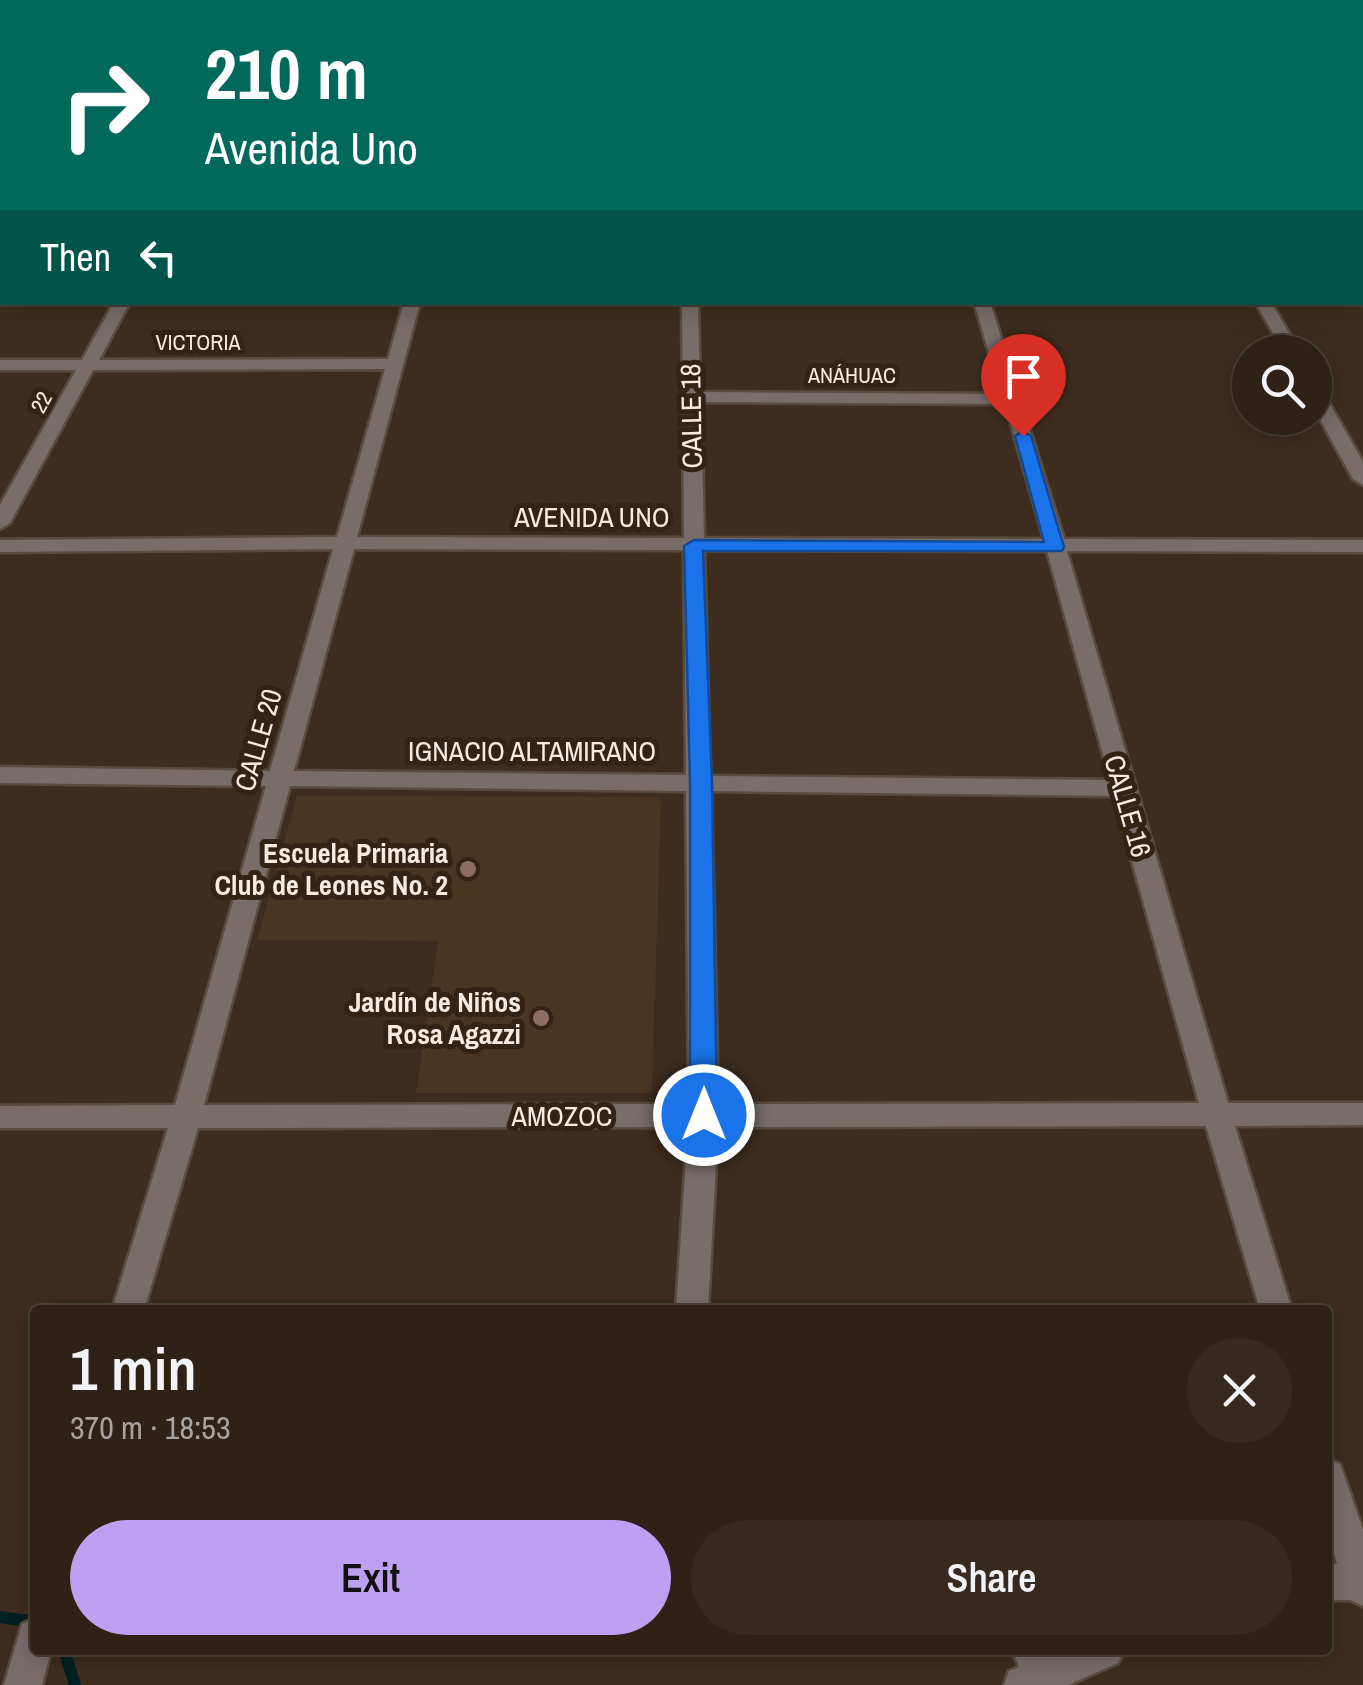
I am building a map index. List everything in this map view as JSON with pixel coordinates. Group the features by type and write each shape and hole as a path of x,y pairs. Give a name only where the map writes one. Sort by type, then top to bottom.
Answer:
{"street":[{"name":"22","path":"0,523 120,305"},
{"name":"CALLE 20","path":"130,1305 186,1117 411,305"},
{"name":"CALLE 18","path":"690,305 704,1115 692,1305"},
{"name":"CALLE 16","path":"983,305 1214,1114 1274,1305"},
{"path":"1265,305 1282,335"},
{"name":"VICTORIA","path":"0,366 395,364"},
{"name":"ANÁHUAC","path":"690,396 1012,399"},
{"path":"1332,424 1363,479"},
{"name":"AVENIDA UNO","path":"0,546 1363,546"},
{"name":"IGNACIO ALTAMIRANO","path":"0,775 1123,788"},
{"name":"AMOZOC","path":"0,1118 1363,1114"},
{"path":"1332,1493 1354,1584"},
{"path":"23,1685 30,1655"},
{"path":"1032,1670 1087,1655"}],"shaded area":[{"name":"Escuela Primaria Club de Leones No. 2","path":"297,796 661,797 652,1093 416,1093 438,941 257,940"}],"waterway":[{"path":"0,1617 30,1621"},
{"path":"66,1655 75,1685"}],"place":[{"name":"Escuela Primaria Club de Leones No. 2","path":"468,869"},
{"name":"Jardín de Niños Rosa Agazzi","path":"541,1018"}],"route":[{"path":"704,1115 694,546 1055,547 1023,436"}]}
